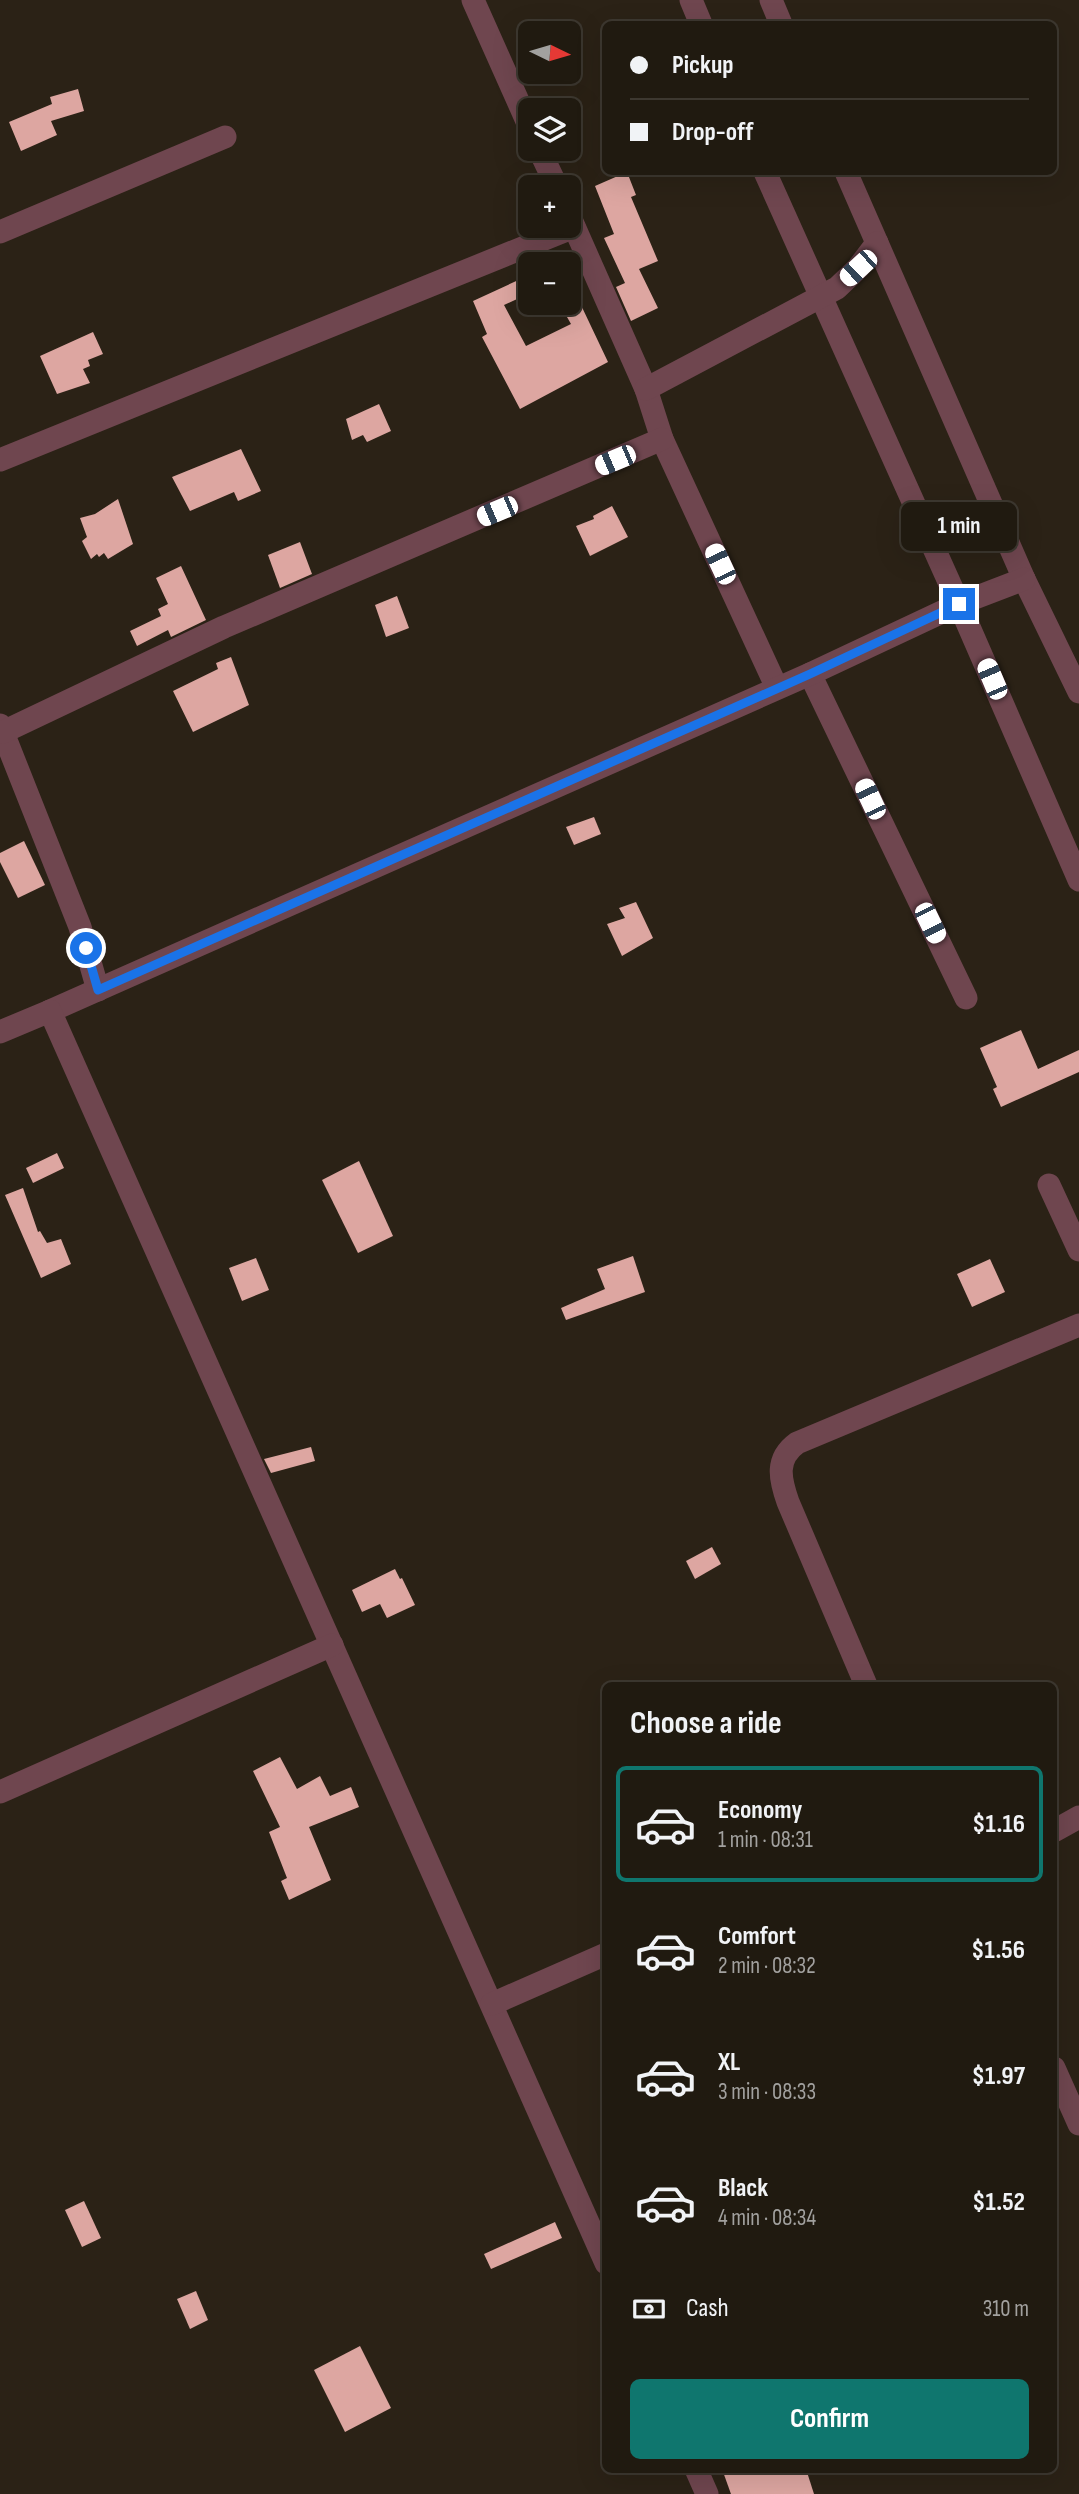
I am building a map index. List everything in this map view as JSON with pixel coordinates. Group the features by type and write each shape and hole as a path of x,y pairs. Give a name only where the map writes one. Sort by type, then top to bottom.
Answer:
{"street":[{"path":"473,0 518,101"},
{"path":"691,0 700,21"},
{"path":"771,0 780,21"},
{"path":"0,232 225,137"},
{"path":"766,175 959,604 1079,880"},
{"path":"847,175 1024,579 1079,692"},
{"path":"0,460 531,238"},
{"path":"579,238 646,389 662,439 777,688"},
{"path":"646,389 837,288 858,268 877,243"},
{"path":"98,990 80,927 9,773 2,729 224,627 662,439"},
{"path":"0,1032 810,674 959,604 1024,579"},
{"path":"810,674 966,998"},
{"path":"50,1011 602,2254"},
{"path":"1049,1185 1079,1250"},
{"path":"865,1682 788,1502 781,1481 784,1457 797,1443 1079,1325"},
{"path":"0,1792 332,1645"},
{"path":"1057,1829 1079,1817"},
{"path":"492,2004 602,1956"},
{"path":"1057,2075 1079,2124"},
{"path":"698,2473 707,2494"}],"building":[{"path":"78,89 84,111 51,121 57,135 21,151 9,122 52,104 50,97"},
{"path":"620,175 628,175 636,195 631,197 658,261 639,269 658,308 631,321 616,287 625,283 604,238 614,234 595,186"},
{"path":"518,280 518,299 504,305 526,346 571,324 566,315 581,315 581,305 608,362 520,409 482,337 487,334 473,301"},
{"path":"93,332 103,354 88,360 90,366 83,369 90,383 57,394 40,356"},
{"path":"379,404 391,431 367,442 363,435 352,440 346,419"},
{"path":"241,449 261,491 238,501 234,492 190,511 172,477"},
{"path":"118,499 133,544 108,559 104,553 91,559 82,541 87,537 80,518 95,514"},
{"path":"612,506 628,537 590,556 576,526 594,519 593,516"},
{"path":"300,542 312,574 280,588 268,555"},
{"path":"181,566 206,620 171,637 168,630 137,646 130,631 161,616 158,609 168,604 156,578"},
{"path":"397,596 409,628 386,637 375,605"},
{"path":"231,657 249,705 193,732 173,691 218,669 216,663"},
{"path":"594,817 601,834 574,845 566,827"},
{"path":"24,841 45,885 18,898 0,862 0,853"},
{"path":"636,902 653,938 622,956 607,924 625,918 619,908"},
{"path":"1021,1030 1038,1069 1079,1050 1079,1072 1001,1107 993,1089 997,1087 980,1048"},
{"path":"57,1153 64,1168 33,1183 26,1168"},
{"path":"359,1161 393,1236 358,1253 322,1180"},
{"path":"23,1188 38,1232 40,1231 47,1243 61,1239 71,1264 41,1278 5,1195"},
{"path":"633,1256 645,1292 566,1320 561,1308 605,1289 597,1269"},
{"path":"256,1258 269,1290 242,1301 229,1268"},
{"path":"990,1259 1005,1292 972,1307 957,1274"},
{"path":"311,1447 315,1461 271,1473 264,1459"},
{"path":"712,1547 721,1564 695,1579 686,1561"},
{"path":"395,1569 415,1605 387,1618 380,1604 362,1612 352,1590"},
{"path":"280,1757 297,1789 320,1776 330,1796 351,1787 359,1807 309,1827 331,1880 289,1900 281,1881 287,1878 269,1832 280,1827 253,1771"},
{"path":"84,2201 101,2238 82,2247 65,2210"},
{"path":"555,2222 562,2238 491,2269 484,2254"},
{"path":"196,2291 208,2320 190,2329 177,2299"},
{"path":"360,2346 391,2408 345,2432 314,2370"},
{"path":"723,2473 807,2473 814,2494 731,2494"}],"route":[{"path":"86,948 98,990 810,674 959,604"}]}
